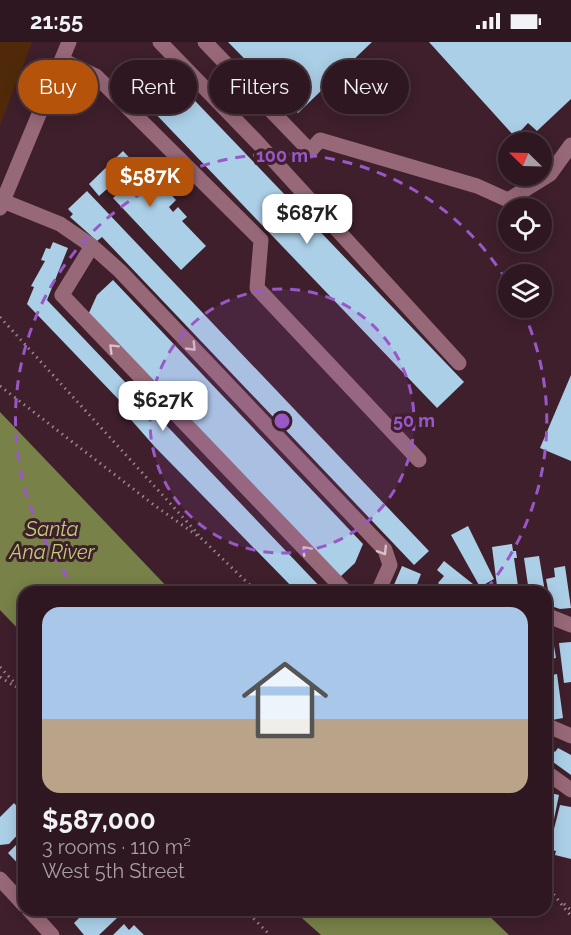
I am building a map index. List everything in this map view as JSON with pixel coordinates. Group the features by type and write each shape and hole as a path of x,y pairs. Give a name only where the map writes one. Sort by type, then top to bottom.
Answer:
{"street":[{"path":"62,60 69,42"},
{"path":"160,42 256,141 459,363"},
{"path":"205,42 310,151 320,140 477,186 508,200 550,174 571,145"},
{"path":"98,78 261,240 257,288 419,460"},
{"path":"40,114 2,205 60,224 92,246 120,271 385,550 390,565 381,586"},
{"path":"92,246 62,295 340,586"},
{"path":"552,617 571,625"},
{"path":"552,728 571,736"},
{"path":"552,776 571,790"},
{"path":"0,879 18,898"},
{"path":"35,916 52,935"}],"path":[{"path":"0,317 202,539 251,586"},
{"path":"0,386 154,505 202,539"},
{"path":"0,667 18,687"},
{"path":"0,677 18,688"},
{"path":"552,892 571,916"},
{"path":"558,899 571,910"},
{"path":"251,916 270,935"}],"shaded area":[{"path":"0,42 32,42 25,60 18,60 18,78 0,125"}],"water":[{"name":"Santa Ana River","path":"0,412 166,586 18,586 18,629 0,610"},
{"path":"300,916 489,916 509,935 321,935"}],"building":[{"path":"228,42 372,42 353,60 322,60 322,90 310,101 310,60 246,60"},
{"path":"429,42 571,42 571,99 537,131 528,123 520,132 510,132"},
{"path":"197,103 464,382 437,408 156,114 197,114"},
{"path":"123,151 142,171 140,177 152,165 160,175 156,178 176,200 169,207 173,212 178,207 187,217 182,221 206,246 181,270 113,198 127,185 122,179 109,192 107,189 99,196 89,184"},
{"path":"87,191 429,551 414,565 102,237 97,241 70,217 73,214 68,209"},
{"path":"53,242 68,248 47,300 319,586 291,586 155,447 118,405 121,402 27,304 34,287 31,286 45,261 41,260 46,248 50,249"},
{"path":"113,280 363,544 355,563 340,577 88,315 97,295"},
{"path":"571,375 571,461 540,448"},
{"path":"468,526 494,579 479,586 451,535"},
{"path":"512,544 517,558 514,558 518,586 497,586 492,547"},
{"path":"539,556 544,586 528,586 524,558"},
{"path":"444,561 475,586 442,586 438,583 444,576 437,570"},
{"path":"402,566 421,574 416,586 394,586"},
{"path":"565,566 571,608 560,609 552,606 552,586 547,586 546,579 555,577 554,568"},
{"path":"552,634 556,658 552,659"},
{"path":"571,642 571,682 564,683 559,643"},
{"path":"557,674 563,718 552,720 552,675"},
{"path":"558,748 571,755 571,775 552,761 552,749 555,752"},
{"path":"552,793 559,795 554,819 552,819"},
{"path":"14,803 18,808 18,834 9,844 0,845 0,817"},
{"path":"560,805 571,807 571,859 555,855 556,851 552,850 552,837"},
{"path":"18,843 18,864 8,853"},
{"path":"81,916 115,916 117,918 99,935 84,935 74,923"},
{"path":"124,924 129,930 134,925 144,935 113,935"}]}
